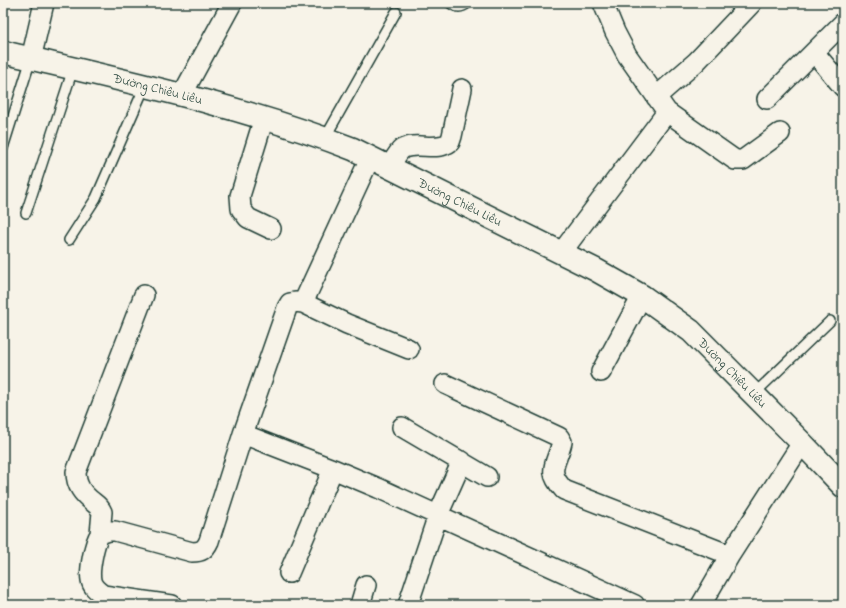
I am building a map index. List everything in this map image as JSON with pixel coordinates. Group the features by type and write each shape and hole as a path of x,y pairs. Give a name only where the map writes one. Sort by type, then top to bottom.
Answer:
{"street":[{"path":"31,59 44,3"},
{"path":"182,95 232,3"},
{"path":"603,3 615,32 627,55 662,105 735,160 743,160 780,132"},
{"path":"561,252 662,105 696,62 752,3"},
{"path":"767,99 843,23"},
{"name":"Đường Chiêu Liêu","path":"3,52 182,95 264,118 325,138 353,149 596,270 642,296 691,331 843,486"},
{"path":"814,52 843,87"},
{"path":"389,168 400,151 404,148 441,146 450,142 462,89"},
{"path":"264,118 240,196 241,209 248,218 272,229"},
{"path":"303,302 370,158"},
{"path":"144,295 76,472 78,485 85,496 101,508 102,512 100,534 96,540 90,574 91,582 96,589 103,594 172,605"},
{"path":"601,372 642,296"},
{"path":"100,534 114,531 185,550 200,552 206,548 243,434 290,303 303,302 347,324 408,349"},
{"path":"445,384 559,437 562,442 554,462 553,475 564,490 730,556"},
{"path":"402,427 487,477"},
{"path":"243,434 333,469 635,605"},
{"path":"701,605 730,556 802,443"},
{"path":"408,605 438,515 462,461"},
{"path":"289,573 333,469"},
{"path":"360,605 366,585"}],"lane":[{"path":"450,3 458,7 464,6 468,3"},
{"path":"325,138 396,12"},
{"path":"3,148 31,59"},
{"path":"26,213 73,69"},
{"path":"69,240 96,198 145,86"},
{"path":"754,394 830,321"}]}
